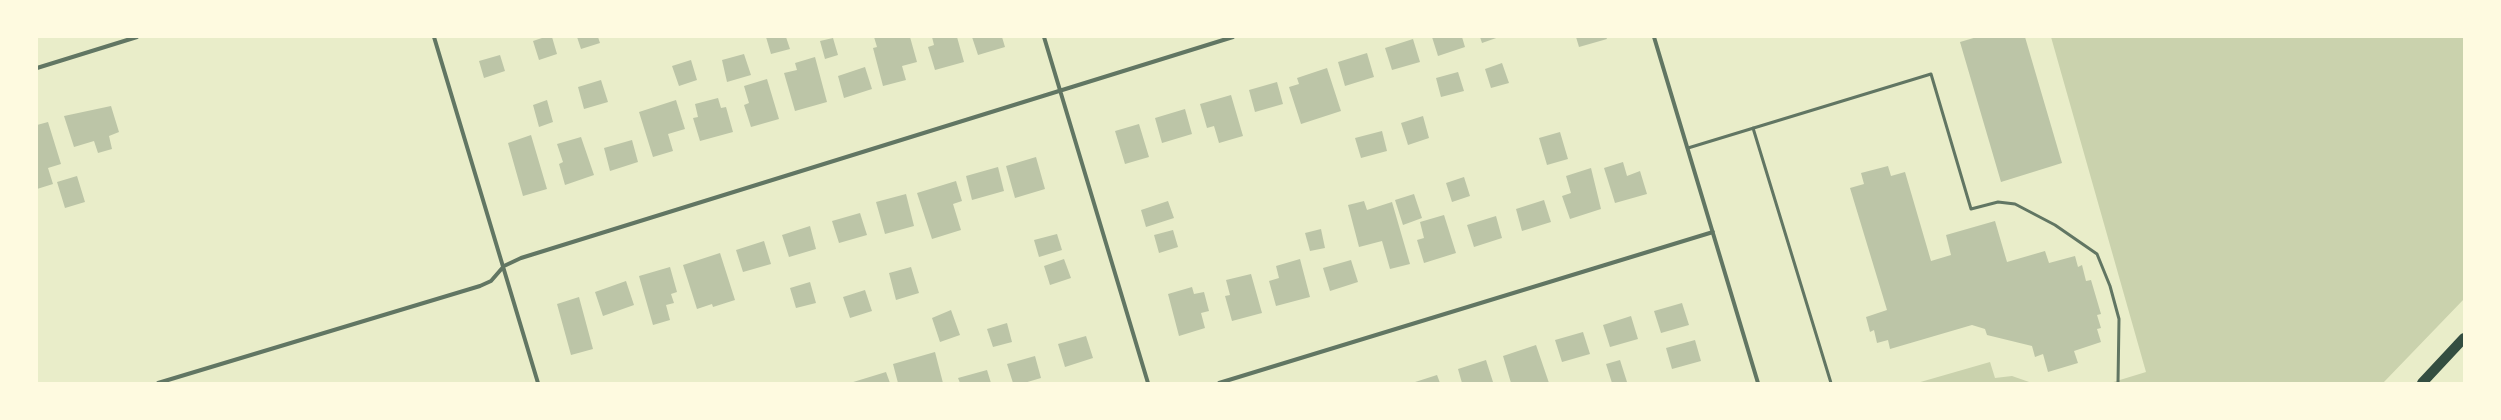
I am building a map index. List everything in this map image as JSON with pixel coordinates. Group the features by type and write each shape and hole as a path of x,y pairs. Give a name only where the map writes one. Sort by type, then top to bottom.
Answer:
{"main road":[{"path":"2422,383 2464,338"}],"street":[{"path":"37,68 137,37"},
{"path":"434,37 538,383"},
{"path":"1044,37 1148,383"},
{"path":"158,383 480,286 491,281 504,266 521,258 1233,37"},
{"path":"1654,37 1758,383"},
{"path":"1219,383 1713,232"}],"lane":[{"path":"1688,148 1931,74 1971,209 1998,202 2015,204 2055,226 2097,254 2110,286 2119,319 2118,383"},
{"path":"1753,128 1831,383"}],"green space":[{"path":"2051,37 2464,37 2464,299 2383,383 2110,383 2146,372"},
{"path":"1990,362 1995,378 2012,376 2032,383 1917,383"}],"building":[{"path":"545,37 552,37 557,54 539,60 533,41"},
{"path":"577,37 598,37 600,43 581,49"},
{"path":"766,37 786,37 790,49 771,54"},
{"path":"874,37 910,37 917,62 902,66 906,80 883,86 873,48 877,47"},
{"path":"932,37 957,37 964,62 935,70 928,47 934,45"},
{"path":"972,37 1002,37 1005,47 978,55"},
{"path":"1432,37 1462,37 1465,47 1438,56"},
{"path":"1480,37 1499,37 1482,43"},
{"path":"1576,37 1606,37 1607,39 1579,47"},
{"path":"1977,37 2025,37 2062,163 2001,182 1960,42"},
{"path":"833,38 838,55 825,59 820,41"},
{"path":"1413,39 1420,62 1392,70 1385,48"},
{"path":"1367,53 1374,77 1345,86 1338,62"},
{"path":"744,54 751,75 727,82 722,60"},
{"path":"500,55 505,71 484,78 479,61"},
{"path":"815,57 827,102 795,111 784,73 797,70 795,63"},
{"path":"691,60 697,80 679,86 672,66"},
{"path":"1502,63 1509,83 1491,88 1485,69"},
{"path":"865,67 872,89 844,98 838,76"},
{"path":"1327,68 1341,111 1301,124 1289,87 1299,84 1297,78"},
{"path":"1458,72 1464,91 1441,97 1436,78"},
{"path":"767,79 779,119 751,127 744,105 749,103 744,86"},
{"path":"601,80 608,102 584,109 578,87"},
{"path":"1277,82 1283,104 1255,112 1249,90"},
{"path":"1231,95 1243,136 1219,143 1214,126 1207,128 1200,104"},
{"path":"718,98 721,108 726,107 733,132 700,141 693,118 698,117 695,104"},
{"path":"547,100 553,122 539,127 533,105"},
{"path":"676,100 685,129 668,134 673,151 653,157 639,112"},
{"path":"111,106 119,132 109,136 112,149 98,153 94,141 74,147 64,116"},
{"path":"1185,109 1192,134 1162,143 1155,118"},
{"path":"1423,116 1429,138 1408,145 1401,123"},
{"path":"48,122 61,164 48,168 53,184 37,189 37,125"},
{"path":"1139,124 1149,157 1125,164 1115,131"},
{"path":"1382,131 1387,151 1361,158 1355,138"},
{"path":"1560,132 1568,159 1547,165 1539,138"},
{"path":"531,135 547,189 523,196 508,143"},
{"path":"581,137 594,175 565,185 559,164 563,162 557,144"},
{"path":"632,140 638,162 610,171 604,148"},
{"path":"1036,157 1045,189 1015,198 1006,166"},
{"path":"1623,162 1627,176 1640,171 1647,194 1615,203 1604,168"},
{"path":"1888,166 1891,176 1905,172 1931,261 1951,255 1946,235 1995,221 2007,262 2045,251 2049,263 2075,256 2078,267 2082,265 2086,281 2091,280 2101,314 2097,315 2101,328 2097,329 2101,342 2074,351 2078,363 2048,372 2043,354 2035,357 2032,346 1987,335 1985,329 1972,325 1890,349 1888,340 1877,343 1874,330 1870,332 1866,317 1887,310 1850,188 1864,184 1861,173"},
{"path":"998,167 1004,191 972,200 966,176"},
{"path":"1591,168 1601,209 1570,219 1562,196 1571,193 1566,176"},
{"path":"77,176 85,202 65,208 57,182"},
{"path":"1464,177 1470,196 1452,202 1446,183"},
{"path":"956,181 962,201 953,204 961,230 932,239 917,193"},
{"path":"906,194 914,226 885,234 876,202"},
{"path":"1414,194 1422,218 1403,225 1395,200"},
{"path":"1544,200 1551,222 1522,231 1516,209"},
{"path":"1168,201 1174,218 1146,227 1141,210"},
{"path":"1364,201 1367,210 1392,202 1410,264 1390,269 1382,241 1359,247 1348,205"},
{"path":"860,213 867,235 839,243 832,221"},
{"path":"1444,215 1456,253 1424,263 1417,240 1424,238 1420,222"},
{"path":"1496,216 1502,238 1474,247 1467,225"},
{"path":"810,226 816,249 789,257 782,235"},
{"path":"1321,229 1325,248 1310,251 1305,233"},
{"path":"1173,230 1178,247 1159,253 1154,235"},
{"path":"1057,234 1062,250 1039,257 1034,240"},
{"path":"764,241 771,264 743,272 736,250"},
{"path":"720,253 735,300 713,307 712,304 697,309 683,265"},
{"path":"1064,259 1071,278 1050,285 1044,266"},
{"path":"1300,259 1310,297 1276,306 1269,281 1279,278 1276,266"},
{"path":"1351,260 1358,282 1330,291 1323,268"},
{"path":"670,267 677,292 671,294 674,303 666,305 670,320 653,325 639,276"},
{"path":"911,267 919,293 896,300 889,273"},
{"path":"1251,274 1262,313 1232,321 1225,296 1230,295 1226,280"},
{"path":"626,281 634,305 603,316 595,292"},
{"path":"810,282 816,303 796,308 790,288"},
{"path":"1192,287 1194,294 1204,292 1209,311 1201,313 1205,328 1179,336 1168,294"},
{"path":"865,290 872,311 850,318 843,297"},
{"path":"579,297 593,349 571,355 557,304"},
{"path":"1682,303 1689,325 1661,333 1654,311"},
{"path":"951,310 960,335 940,342 932,318"},
{"path":"1631,316 1638,339 1610,347 1603,325"},
{"path":"1007,323 1012,342 993,347 987,329"},
{"path":"1583,332 1590,354 1562,362 1555,340"},
{"path":"1086,336 1093,358 1065,367 1058,344"},
{"path":"1695,340 1701,361 1672,369 1666,348"},
{"path":"1536,345 1549,383 1511,383 1503,356"},
{"path":"935,352 943,383 898,383 893,364"},
{"path":"1035,356 1041,378 1024,383 1013,383 1007,364"},
{"path":"1486,360 1493,382 1462,383 1458,369"},
{"path":"1620,360 1627,382 1612,383 1606,364"},
{"path":"987,370 991,383 960,383 958,378"},
{"path":"886,372 890,383 850,383"},
{"path":"1437,375 1440,383 1412,383"}]}
